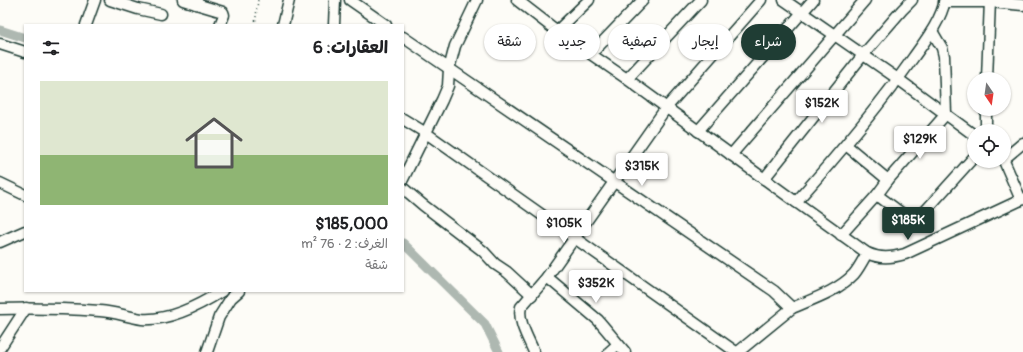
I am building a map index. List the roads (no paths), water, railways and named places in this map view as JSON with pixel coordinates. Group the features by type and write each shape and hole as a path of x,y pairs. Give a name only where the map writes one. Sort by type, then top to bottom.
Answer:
{"street":[{"path":"86,24 94,0"},
{"path":"110,0 138,9 161,14"},
{"path":"182,0 197,2 223,12 224,15 220,24"},
{"path":"283,24 289,0"},
{"path":"334,24 335,0"},
{"path":"350,0 385,24"},
{"path":"404,177 446,90 449,69 455,46 477,0"},
{"path":"564,24 589,0"},
{"path":"600,45 643,0"},
{"path":"627,79 701,0"},
{"path":"534,352 521,321 521,308 547,278 666,108 761,0"},
{"path":"784,0 898,79 967,130"},
{"path":"698,131 813,0"},
{"path":"731,155 833,35 865,0"},
{"path":"764,179 863,55 912,0"},
{"path":"796,202 846,145 898,79 932,31 945,1 990,1 1023,5"},
{"path":"987,72 990,1"},
{"path":"524,2 549,24"},
{"path":"841,235 946,114 944,56 942,48 932,31"},
{"path":"404,38 774,292 792,308"},
{"path":"0,44 24,52"},
{"path":"600,60 841,235 867,253 880,258 905,254 1022,199 1008,168"},
{"path":"404,119 737,352 792,308 820,296 844,283 854,273 867,253"},
{"path":"1011,154 1023,143"},
{"path":"846,145 888,180"},
{"path":"877,195 908,218 913,220 918,219 967,165"},
{"path":"0,183 24,195"},
{"path":"404,189 417,201 483,251 495,264 507,272 532,295"},
{"path":"0,242 24,231"},
{"path":"547,278 598,320 622,348 609,352"},
{"path":"0,309 26,308 103,311 143,319 165,316 200,305 220,292"},
{"path":"207,352 219,317 236,292"},
{"path":"0,348 26,308"}],"waterway":[{"path":"0,30 24,38"},
{"path":"404,244 485,324 499,352"}]}
